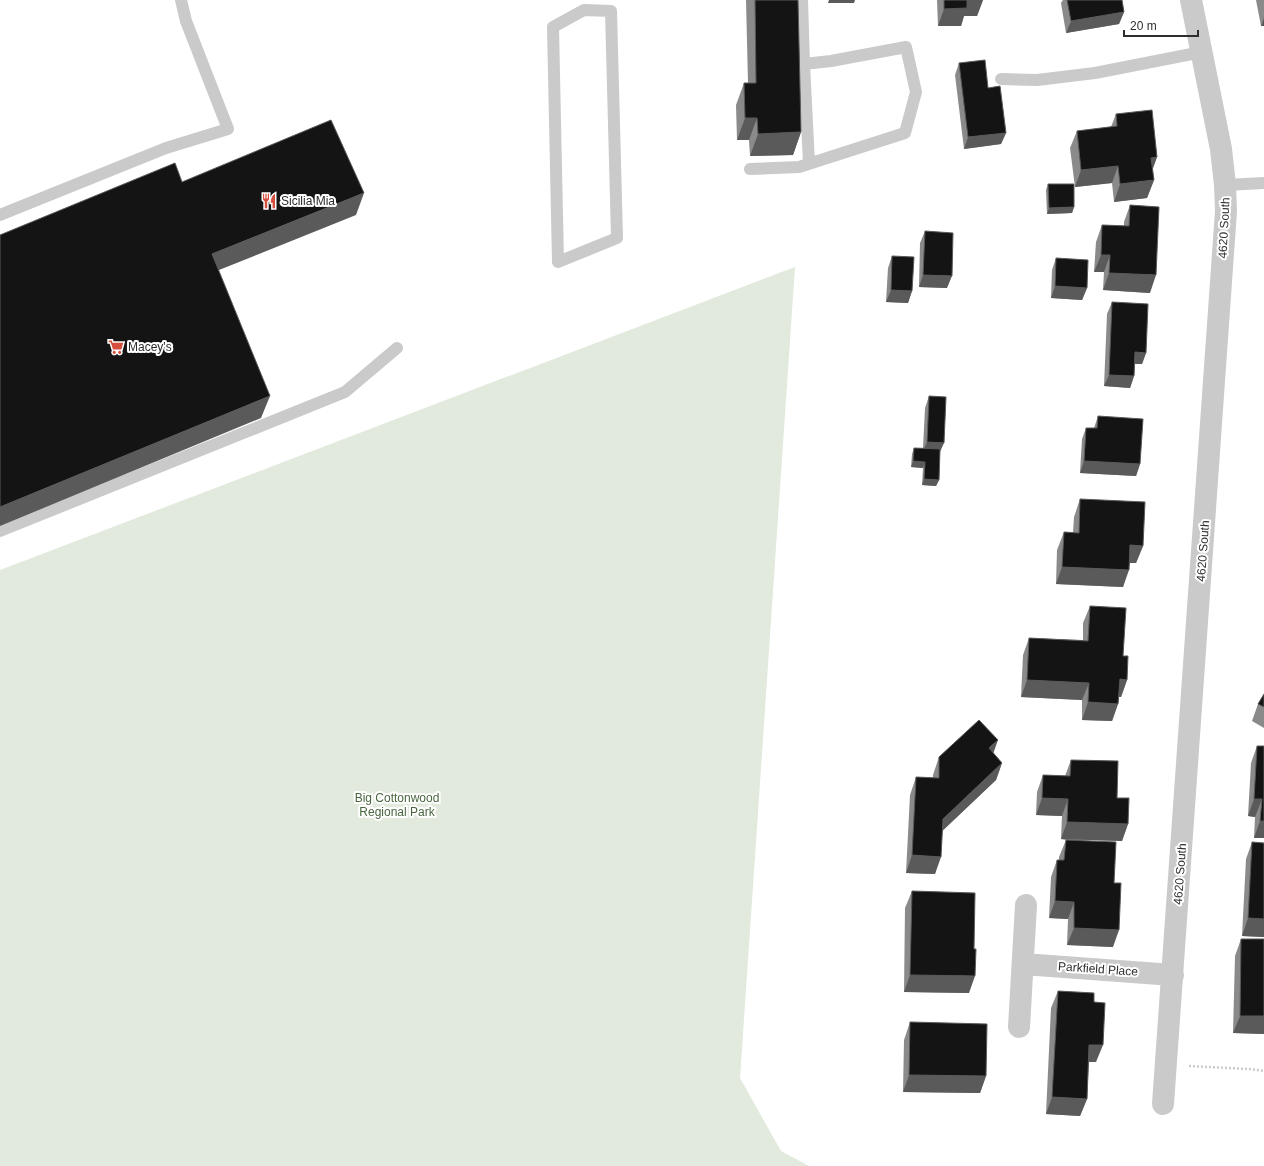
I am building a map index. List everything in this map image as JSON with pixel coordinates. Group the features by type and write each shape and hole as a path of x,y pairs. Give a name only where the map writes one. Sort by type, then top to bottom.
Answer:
{"street":[{"name":"4620 South","path":"1163,1104 1167,1065 1226,211 1221,149 1191,0"},
{"path":"1019,1027 1026,905"},
{"name":"Parkfield Place","path":"1023,964 1173,975"}],"lane":[{"path":"0,215 166,148 228,129 186,21 181,0"},
{"path":"802,0 809,163"},
{"path":"584,5 610,11 617,238 558,262 553,27 584,5"},
{"path":"750,169 799,167 905,133 916,92 906,47 831,61 804,64"},
{"path":"1001,79 1037,80 1095,73 1202,52"},
{"path":"1225,185 1264,183"},
{"path":"0,531 345,392 397,348"}],"path":[{"path":"1167,1065 1264,1071"}],"green space":[{"name":"Big Cottonwood Regional Park","path":"795,267 740,1078 781,1151 809,1166 0,1166 0,570"}],"building":[{"path":"755,0 798,0 801,132 758,134 757,118 745,118 744,83 756,83"},
{"path":"944,0 967,0 967,8 944,9"},
{"path":"1067,0 1122,0 1124,12 1071,21"},
{"path":"985,60 988,88 1000,86 1006,133 968,137 959,63"},
{"path":"1152,110 1157,157 1151,158 1154,180 1120,184 1118,166 1081,170 1077,131 1117,126 1116,114"},
{"name":"Macey's","path":"331,120 364,193 212,254 270,396 0,507 0,235 175,163 182,182"},
{"path":"1048,184 1074,184 1074,207 1049,208"},
{"path":"1130,205 1159,207 1156,275 1109,273 1110,255 1101,255 1102,225 1129,226"},
{"path":"925,231 953,233 952,276 923,275"},
{"path":"892,256 914,257 912,291 891,290"},
{"path":"1056,258 1088,260 1087,288 1055,286"},
{"path":"1112,302 1148,304 1146,353 1135,352 1134,376 1109,375"},
{"path":"929,396 946,397 944,443 927,442"},
{"path":"1098,416 1143,419 1140,464 1084,461 1086,428 1097,428"},
{"path":"914,448 940,449 939,480 924,479 925,462 913,461"},
{"path":"1080,499 1145,502 1143,546 1130,545 1129,570 1062,567 1064,532 1079,533"},
{"path":"1090,606 1126,608 1123,656 1128,656 1127,680 1120,679 1118,704 1088,702 1089,683 1027,680 1029,638 1088,641"},
{"path":"1264,694 1264,707 1258,704"},
{"path":"979,720 998,740 989,748 1002,763 943,819 941,857 912,855 916,777 939,778 939,757"},
{"path":"1257,746 1264,746 1264,821 1260,821 1262,799 1254,799"},
{"path":"1071,760 1118,761 1117,798 1129,798 1128,824 1067,822 1068,799 1042,798 1043,775 1070,776"},
{"path":"1066,840 1116,842 1114,883 1121,883 1119,930 1074,928 1074,902 1055,901 1057,860 1064,860"},
{"path":"1252,842 1264,843 1264,919 1248,918"},
{"path":"912,891 975,893 975,976 910,975"},
{"path":"1241,939 1264,939 1264,1016 1240,1016"},
{"path":"1058,991 1094,993 1094,1002 1105,1003 1103,1045 1089,1045 1087,1099 1052,1097"},
{"path":"910,1022 987,1024 986,1076 909,1075"}],"place":[{"name":"Sicilia Mia","path":"269,201"},
{"name":"Macey's","path":"116,347"}]}
